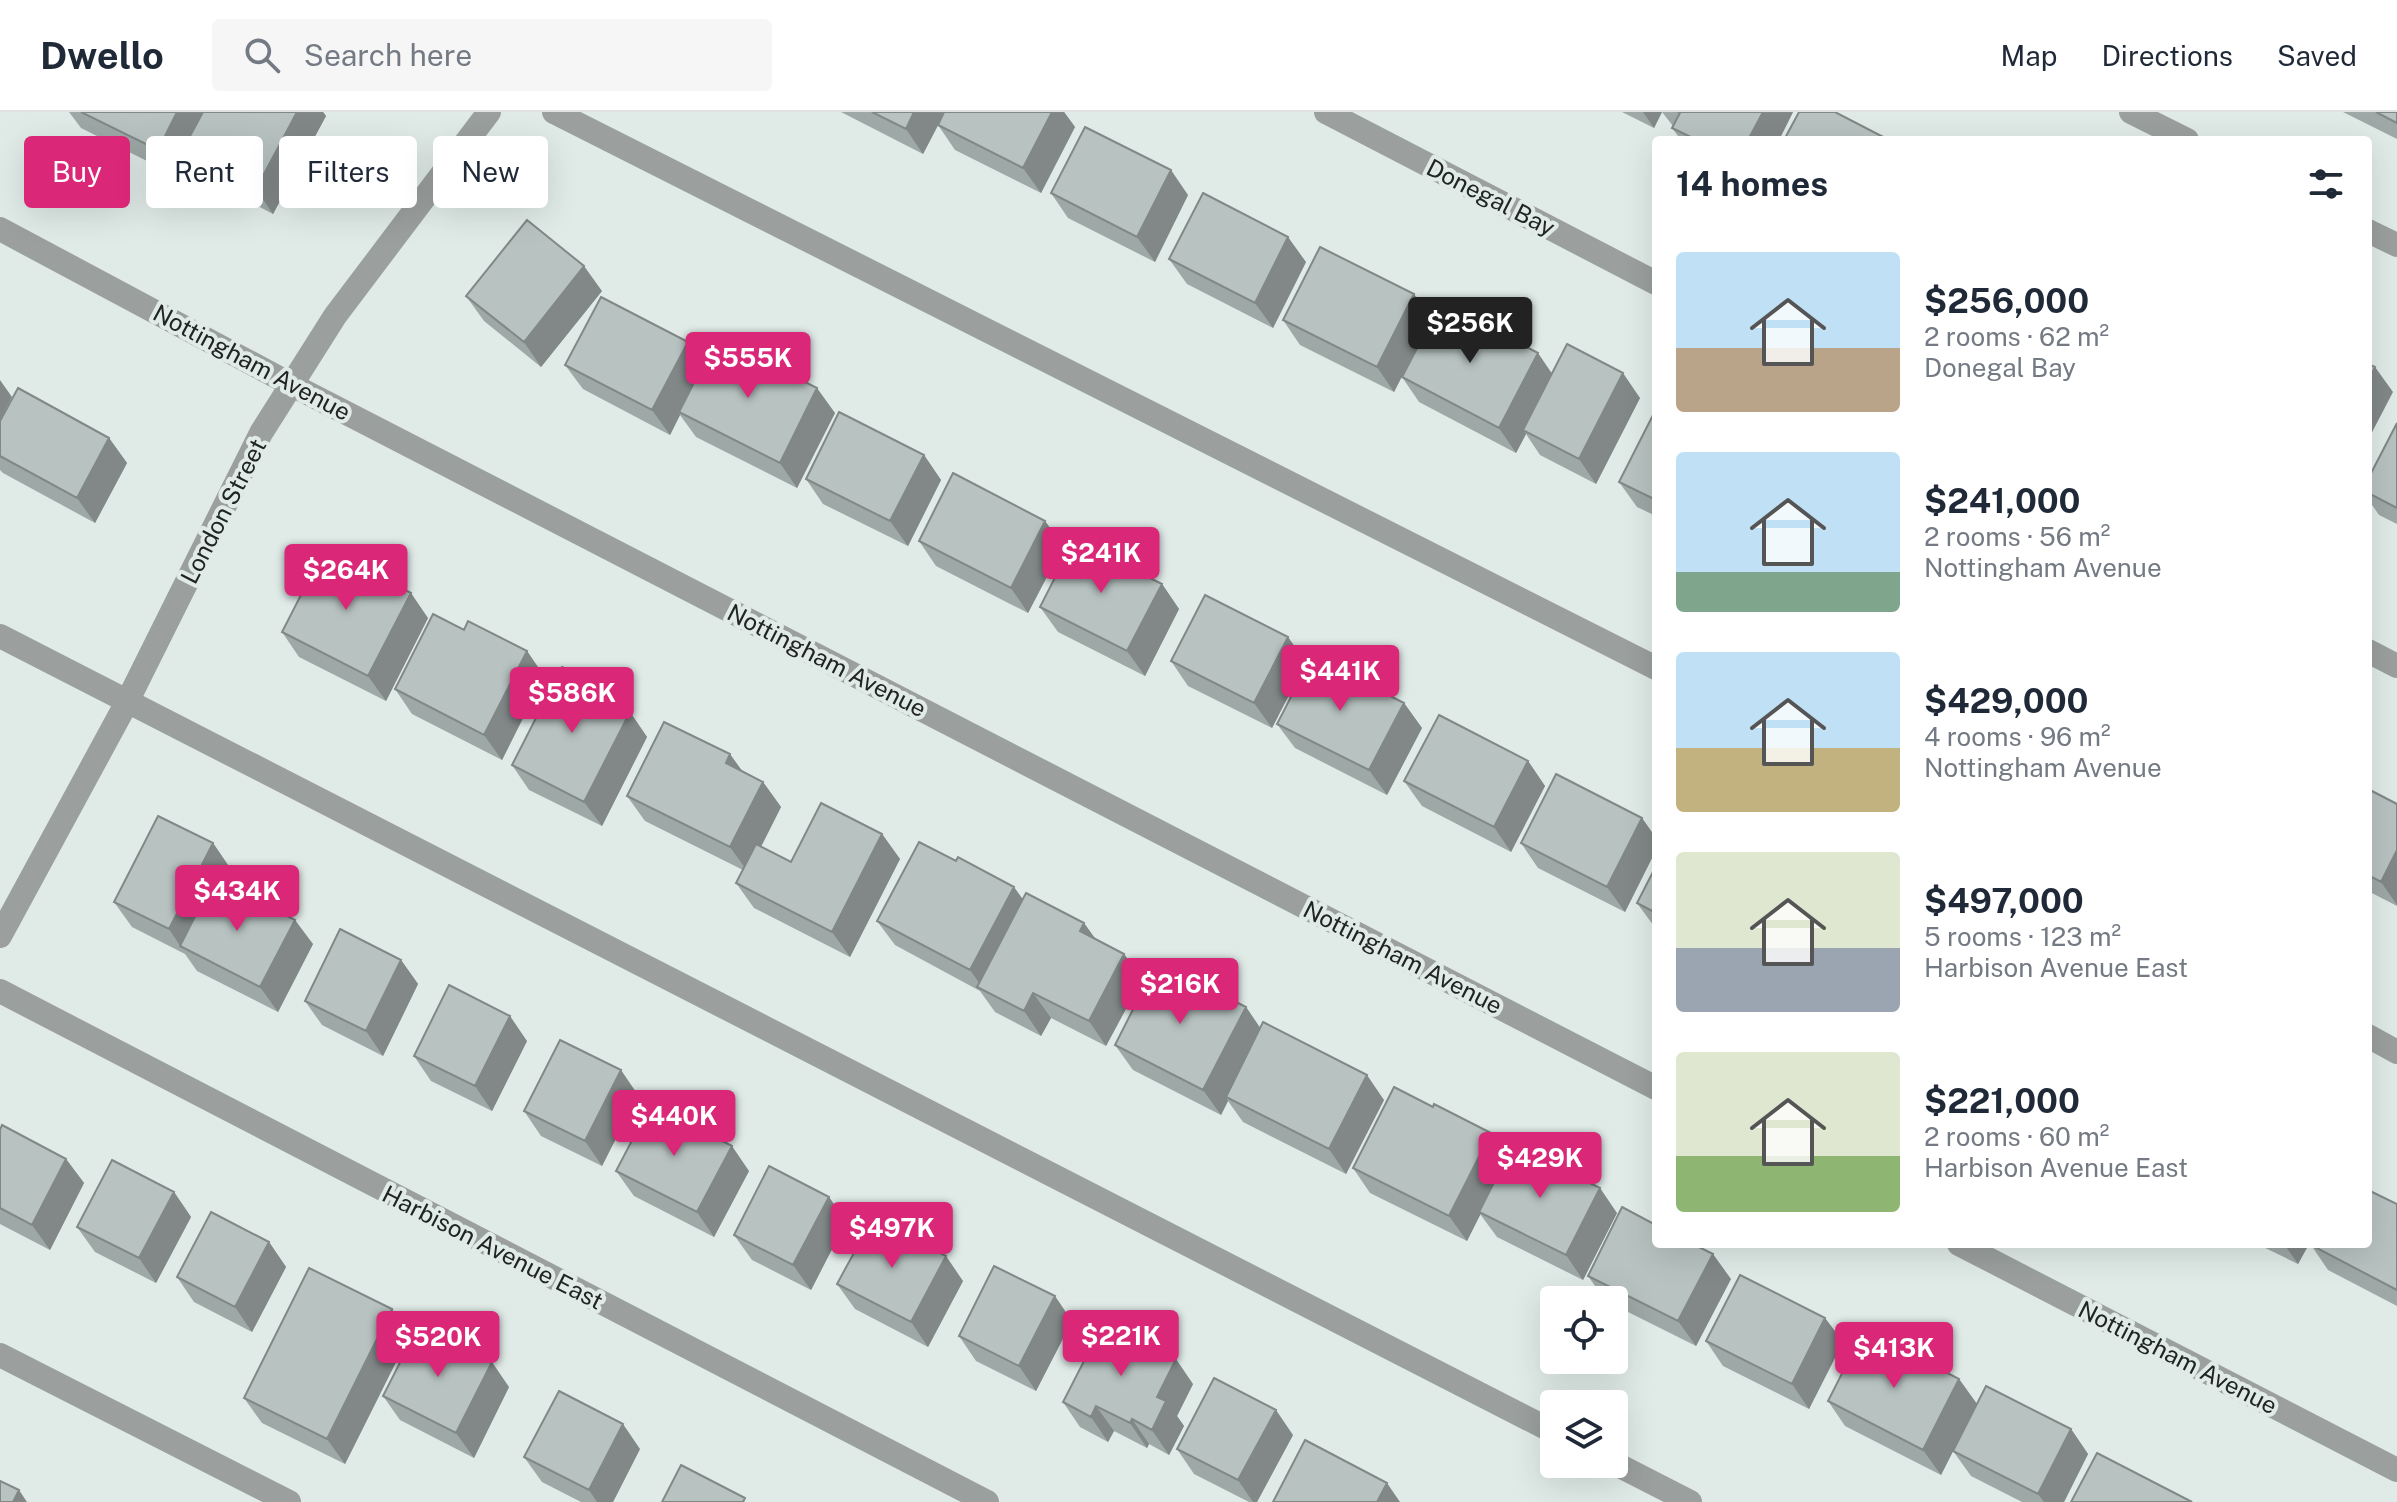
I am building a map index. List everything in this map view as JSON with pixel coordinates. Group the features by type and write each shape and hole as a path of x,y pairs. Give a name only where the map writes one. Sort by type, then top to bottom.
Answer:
{"street":[{"name":"London Street","path":"0,936 127,702 261,433 335,316 489,112"},
{"path":"554,112 1652,666"},
{"name":"Donegal Bay","path":"1326,112 1652,281"},
{"path":"2131,112 2179,136"},
{"name":"Nottingham Avenue","path":"0,229 292,385 1652,1086"},
{"path":"2372,233 2397,245"},
{"path":"0,636 1540,1425"},
{"path":"2372,653 2397,666"},
{"name":"Harbison Avenue East","path":"0,991 987,1502"},
{"path":"2372,1038 2397,1052"},
{"name":"Nottingham Avenue","path":"1967,1248 2397,1470"},
{"path":"0,1355 289,1502"},
{"path":"1628,1470 1690,1502"}],"building":[{"path":"81,112 177,112 165,136 146,136 146,144"},
{"path":"203,112 297,112 284,136 279,136 279,146 263,176 263,136 190,136"},
{"path":"872,112 914,112 906,129"},
{"path":"944,112 1052,112 1023,168 938,125"},
{"path":"1763,112 1750,136 1689,136 1672,128 1680,113"},
{"path":"1799,112 1835,112 1881,136 1786,136"},
{"path":"2376,112 2397,112 2397,123"},
{"path":"1085,127 1171,170 1137,237 1051,193"},
{"path":"1203,193 1288,237 1255,303 1169,259"},
{"path":"527,220 584,266 524,342 466,296"},
{"path":"1320,247 1414,294 1377,367 1283,320"},
{"path":"601,297 688,342 652,410 565,365"},
{"path":"1441,302 1538,353 1499,428 1402,377"},
{"path":"717,338 817,388 780,463 679,412"},
{"path":"1567,344 1623,373 1579,459 1523,430"},
{"path":"18,388 109,438 77,498 0,456 0,421"},
{"path":"839,412 924,455 890,521 806,479"},
{"path":"1652,417 1652,498 1619,482"},
{"path":"2397,423 2397,508 2372,495 2372,471"},
{"path":"953,473 1045,521 1011,588 919,541"},
{"path":"1074,540 1162,584 1127,651 1040,607"},
{"path":"325,548 411,593 368,676 282,632"},
{"path":"1205,595 1288,637 1254,703 1171,661"},
{"path":"433,614 464,630 468,621 527,651 484,735 395,689"},
{"path":"1312,656 1404,703 1369,770 1277,724"},
{"path":"562,667 611,691 606,700 630,712 584,802 512,765"},
{"path":"1439,715 1528,761 1494,827 1404,781"},
{"path":"664,722 730,754 726,763 763,782 730,847 627,796"},
{"path":"1556,774 1642,818 1607,887 1521,843"},
{"path":"2372,791 2397,804 2397,850 2381,882 2372,877"},
{"path":"821,803 882,834 832,932 736,883 756,844 791,862"},
{"path":"158,816 213,843 169,929 114,902"},
{"path":"919,842 956,861 958,857 1014,887 970,970 877,921"},
{"path":"1652,874 1652,911 1637,903"},
{"path":"214,879 295,920 260,987 180,946"},
{"path":"1026,893 1084,923 1080,931 1124,954 1089,1021 1033,993 1024,1011 977,987"},
{"path":"340,929 401,960 366,1031 305,1001"},
{"path":"1157,962 1246,1007 1203,1090 1115,1045"},
{"path":"449,985 510,1016 475,1086 414,1056"},
{"path":"1263,1022 1367,1075 1329,1149 1226,1097"},
{"path":"560,1040 621,1070 585,1141 524,1111"},
{"path":"1394,1087 1491,1133 1449,1216 1353,1168"},
{"path":"651,1104 732,1146 697,1212 616,1171"},
{"path":"2,1125 66,1159 32,1225 0,1208"},
{"path":"1513,1145 1600,1188 1566,1255 1479,1212"},
{"path":"112,1160 174,1192 139,1258 77,1227"},
{"path":"769,1166 829,1197 793,1265 734,1235"},
{"path":"2372,1192 2397,1204 2397,1290 2317,1248 2372,1248"},
{"path":"1622,1207 1652,1223 1652,1248 1701,1248 1713,1254 1678,1321 1628,1296 1628,1286 1608,1286 1588,1276"},
{"path":"211,1212 269,1242 235,1307 177,1277"},
{"path":"873,1218 946,1256 911,1322 837,1284"},
{"path":"994,1266 1055,1296 1019,1366 959,1336"},
{"path":"309,1268 392,1309 327,1439 244,1398"},
{"path":"1740,1275 1825,1318 1792,1384 1706,1341"},
{"path":"1104,1322 1176,1359 1157,1397 1166,1401 1152,1430 1096,1406 1091,1417 1063,1402"},
{"path":"419,1325 492,1362 456,1433 383,1396"},
{"path":"1864,1330 1959,1379 1923,1450 1828,1401"},
{"path":"1214,1378 1276,1410 1238,1480 1177,1449"},
{"path":"1986,1386 2071,1429 2038,1494 1953,1451"},
{"path":"559,1391 623,1424 589,1490 524,1457"},
{"path":"1305,1440 1387,1483 1377,1502 1273,1502"},
{"path":"2097,1453 2192,1502 2071,1502"},
{"path":"681,1465 745,1498 743,1502 662,1502"},
{"path":"0,1481 19,1490 13,1502 0,1502"}]}
